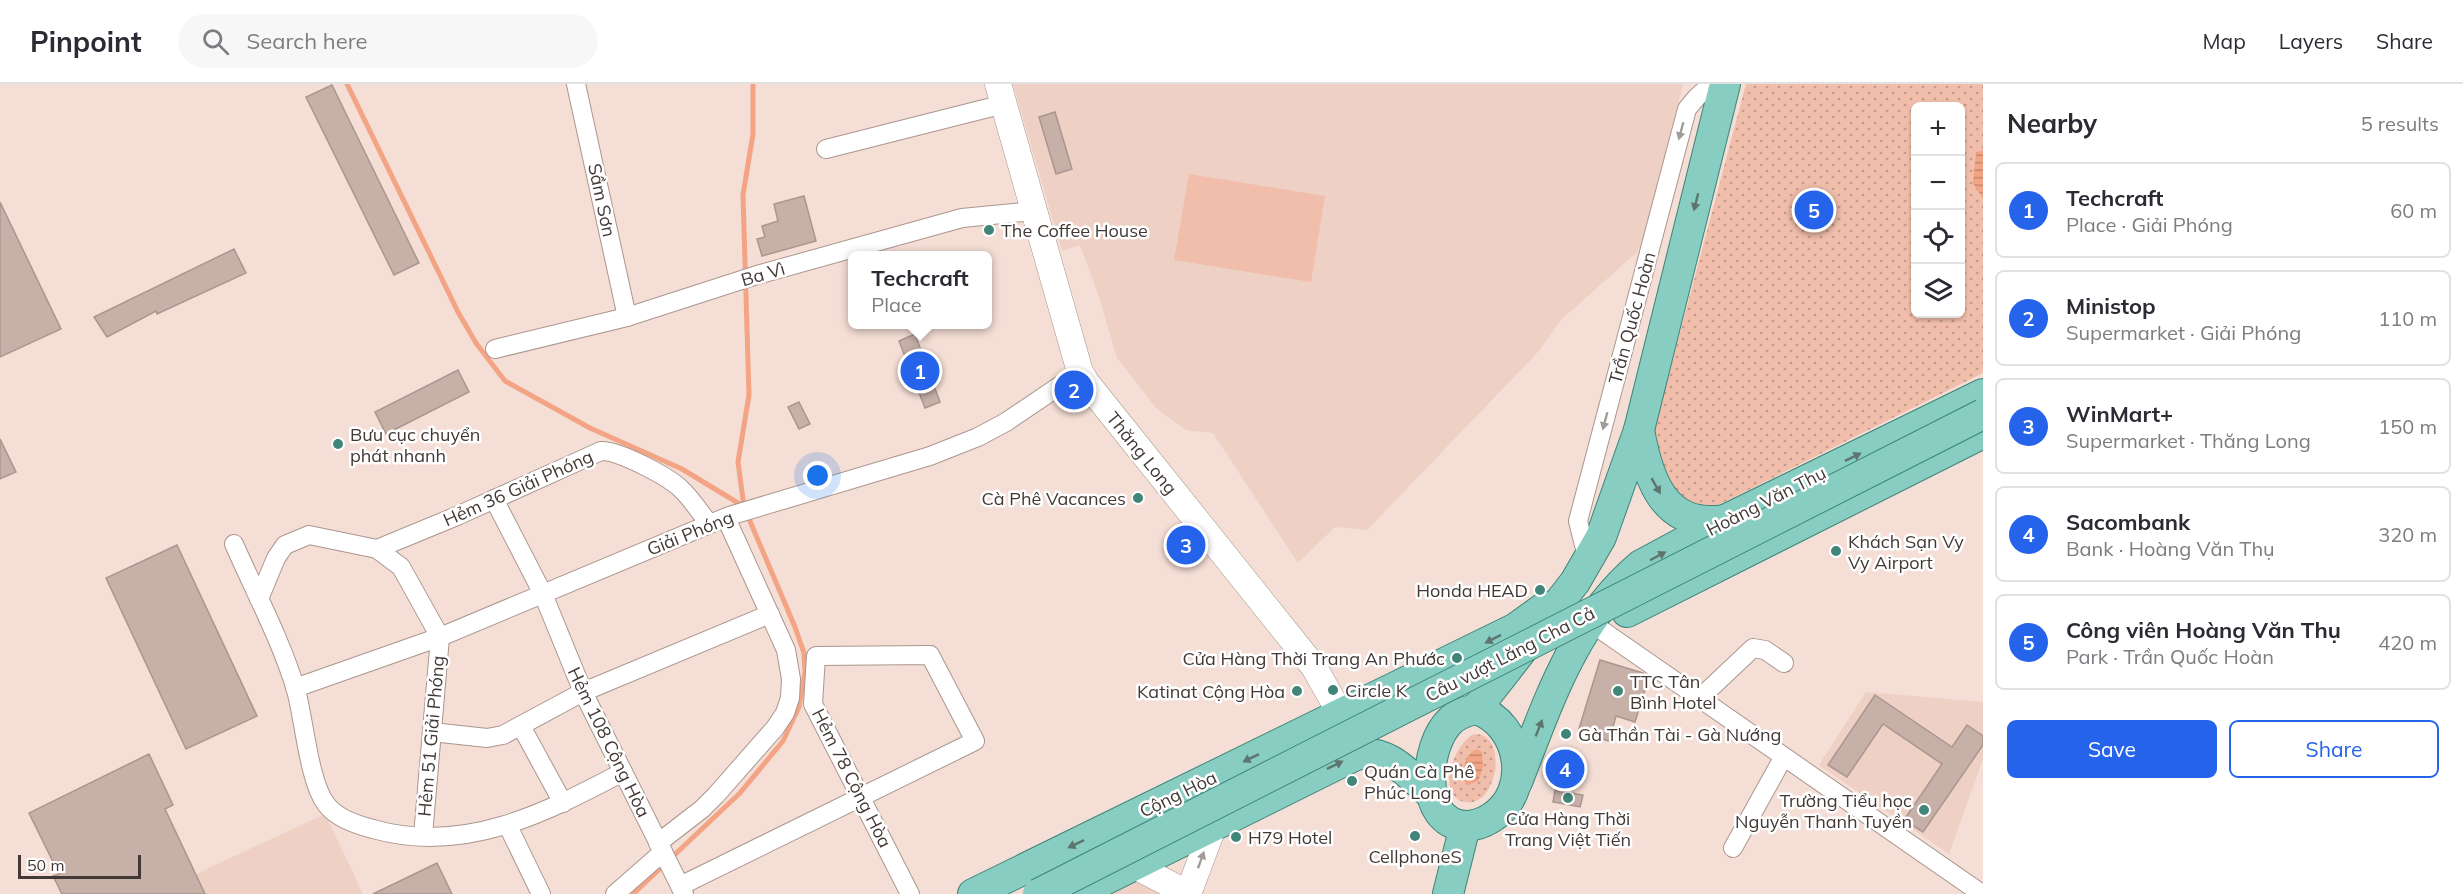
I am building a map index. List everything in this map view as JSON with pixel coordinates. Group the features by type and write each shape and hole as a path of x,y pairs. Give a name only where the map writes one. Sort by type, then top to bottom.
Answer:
{"main road":[{"name":"Trần Quốc Hoàn","path":"1453,713 1582,572 1612,510 1639,430 1725,84"},
{"name":"Hoàng Văn Thụ","path":"1517,782 1564,665 1587,635 1605,600 1630,574 1641,565 1725,520 1983,394"},
{"name":"Cầu vượt Lăng Cha Cả","path":"1038,894 1983,414"},
{"path":"1639,430 1647,469 1667,502 1677,512 1697,522 1725,520"},
{"name":"Hoàng Văn Thụ","path":"1587,635 1983,434"},
{"name":"Cộng Hòa","path":"973,894 1516,628 1582,572"},
{"path":"1384,694 1453,713"},
{"path":"1431,794 1431,759 1453,713"},
{"path":"1076,894 1362,754 1386,757 1431,794 1446,817 1454,823 1466,826 1483,823 1497,814 1510,800 1517,782 1517,760 1512,744 1501,724 1488,713 1453,713 1293,738"},
{"path":"1448,894 1466,826"}],"street":[{"name":"Sầm Sơn","path":"576,84 627,316"},
{"name":"Trần Quốc Hoàn","path":"1582,572 1578,521 1687,109 1712,84"},
{"path":"826,148 1001,94"},
{"name":"Thăng Long","path":"1001,94 1080,372 1314,667 1341,715"},
{"name":"Ba Vì","path":"495,349 627,316 757,275 962,218 1034,211"},
{"name":"Giải Phóng","path":"295,688 440,637 767,503 930,456 978,437 1006,422 1080,372"},
{"name":"Hẻm 36 Giải Phóng","path":"377,549 494,499 592,453 610,451 679,487 721,520 786,650 791,679 790,698 775,728 709,802 615,894"},
{"name":"Hẻm 108 Cộng Hòa","path":"494,499 543,594 583,692 679,884 975,741 930,655 816,656"},
{"path":"259,599 276,558 285,545 296,539 309,535 377,549 395,560 401,567 440,637"},
{"name":"Hẻm 51 Giải Phóng","path":"234,544 295,688 320,795 333,812 360,826 403,836 465,835 508,826 563,803 623,772"},
{"path":"432,732 487,738 504,735 583,692 770,614"},
{"path":"1587,635 1699,699 1982,894"},
{"name":"Hẻm 51 Giải Phóng","path":"423,836 440,637"},
{"path":"1699,699 1753,648 1765,650 1784,663"},
{"name":"Hẻm 78 Cộng Hòa","path":"816,656 813,704 910,894"},
{"path":"521,726 563,803"},
{"path":"1733,848 1783,758"},
{"path":"1133,865 1189,894 1214,825"},
{"path":"508,826 541,894"}],"shaded area":[{"path":"1013,84 1683,84 1643,240 1637,252 1561,320 1538,352 1367,530 1335,527 1298,563 1213,433 1186,430 1157,409 1117,358 1098,294 1080,245 1062,251"},
{"path":"1746,84 1983,84 1983,373 1712,508 1680,506 1650,446"},
{"path":"1983,150 1983,199 1973,183 1976,153"},
{"path":"1189,174 1325,196 1311,282 1174,260"},
{"name":"Trường Tiểu học Nguyễn Thanh Tuyền","path":"1866,692 1983,702 1983,759 1949,854 1819,765"},
{"path":"1474,734 1485,737 1492,745 1495,770 1485,794 1476,801 1465,802 1456,798 1449,780 1454,758 1467,739"},
{"path":"1477,749 1482,752 1483,767 1478,781 1468,785 1464,781 1464,767 1467,758"},
{"path":"325,814 363,894 155,894 215,865"},
{"path":"1143,873 1172,894 1099,894"}],"building":[{"path":"332,85 419,263 394,275 306,97"},
{"path":"1055,112 1072,169 1056,174 1039,117"},
{"path":"804,196 816,241 762,256 757,239 765,237 762,226 778,221 774,204"},
{"path":"0,202 61,329 0,357"},
{"path":"234,249 246,273 157,314 156,311 107,337 94,317"},
{"path":"915,334 940,402 925,408 899,341"},
{"path":"458,370 469,392 386,434 375,412"},
{"path":"799,402 810,424 799,429 788,407"},
{"path":"0,439 16,472 0,479"},
{"path":"177,545 257,716 186,749 106,578"},
{"name":"TTC Tân Bình Hotel","path":"1600,660 1643,673 1649,677 1635,722 1616,716 1609,741 1578,732"},
{"path":"1875,695 1952,747 1967,725 1983,736 1983,745 1923,832 1904,820 1942,764 1883,724 1847,777 1828,765"},
{"path":"149,754 173,805 165,809 205,894 62,894 53,876 59,874 29,813"},
{"name":"Cửa Hàng Thời Trang Việt Tiến","path":"1555,790 1583,795 1580,807 1553,802"},
{"path":"437,863 452,894 373,894"}],"waterway":[{"path":"347,84 458,312 476,343 505,381 590,428 682,469 743,506"},
{"path":"633,894 740,793 783,741 799,707 805,672 804,653 795,627 744,507 738,462 749,395 743,195 753,134 753,84"}],"place":[{"name":"Công viên Hoàng Văn Thụ","path":"1814,210"},
{"name":"The Coffee House","path":"989,230"},
{"name":"Techcraft","path":"920,371"},
{"name":"Ministop","path":"1074,390"},
{"name":"Bưu cục chuyển phát nhanh","path":"338,444"},
{"name":"Cà Phê Vacances","path":"1138,498"},
{"name":"WinMart+","path":"1186,545"},
{"name":"Khách Sạn Vy Vy Airport","path":"1836,551"},
{"name":"Honda HEAD","path":"1540,590"},
{"name":"Cửa Hàng Thời Trang An Phước","path":"1457,658"},
{"name":"Circle K","path":"1333,690"},
{"name":"Katinat Cộng Hòa","path":"1297,691"},
{"name":"TTC Tân Bình Hotel","path":"1618,691"},
{"name":"Gà Thần Tài - Gà Nướng","path":"1566,734"},
{"name":"Sacombank","path":"1565,769"},
{"name":"Quán Cà Phê Phúc Long","path":"1352,781"},
{"name":"Cửa Hàng Thời Trang Việt Tiến","path":"1568,798"},
{"name":"Trường Tiểu học Nguyễn Thanh Tuyền","path":"1924,810"},
{"name":"CellphoneS","path":"1415,836"},
{"name":"H79 Hotel","path":"1236,837"}]}
